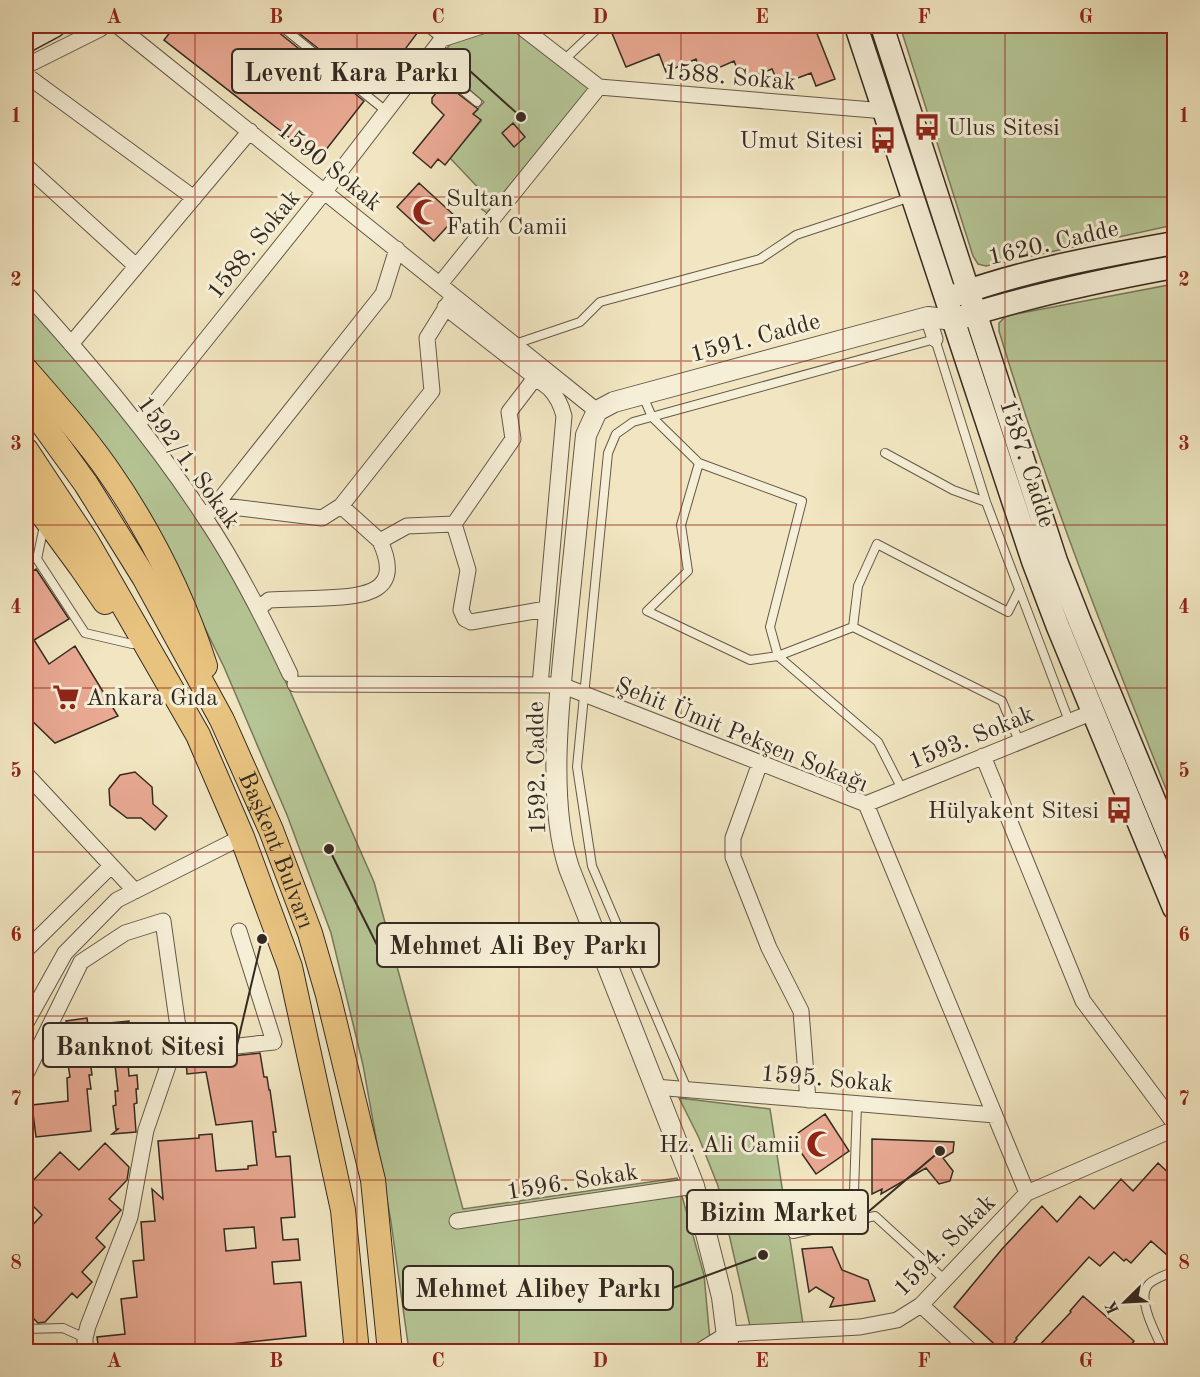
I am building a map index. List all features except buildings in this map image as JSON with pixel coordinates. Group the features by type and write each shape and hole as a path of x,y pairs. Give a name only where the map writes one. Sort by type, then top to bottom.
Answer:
{"main road":[{"path":"26,41 54,26"},
{"name":"1587. Cadde","path":"856,26 1033,561 1174,908"},
{"name":"1587. Cadde","path":"882,26 1056,561 1174,848"},
{"name":"1620. Cadde","path":"946,298 1003,279 1174,243"},
{"name":"1620. Cadde","path":"953,320 1078,286 1174,267"},
{"path":"26,370 107,470 150,538 192,628 222,720"},
{"name":"Başkent Bulvarı","path":"26,401 115,527 222,720 271,830 310,933 328,995 373,1180 390,1352"},
{"name":"Başkent Bulvarı","path":"26,450 87,542 198,735 242,837 290,967 343,1210 357,1352"},
{"path":"26,492 198,735"}],"street":[{"name":"1590 Sokak","path":"118,26 440,284 450,302 515,345 597,411"},
{"path":"442,39 482,26"},
{"path":"440,284 599,87 520,26"},
{"path":"26,66 100,29"},
{"name":"1588. Sokak","path":"138,424 325,191 442,39"},
{"path":"26,75 194,198"},
{"name":"1588. Sokak","path":"599,87 885,111"},
{"path":"71,344 250,131"},
{"path":"26,166 136,266"},
{"path":"206,518 383,294 397,249"},
{"name":"1592/1. Sokak","path":"26,293 138,424 206,518 259,608 292,680"},
{"path":"928,317 946,298"},
{"path":"216,505 322,518 341,506 432,391 427,338 450,302 555,394 562,407 564,416 540,685"},
{"path":"928,317 953,320"},
{"path":"928,317 935,339"},
{"name":"1591. Cadde","path":"597,411 614,402 642,394 928,317"},
{"path":"454,524 513,439 509,412 536,378"},
{"name":"1592. Cadde","path":"597,411 586,435 561,685 558,789 561,831 566,859 694,1185 722,1297 728,1343"},
{"path":"259,608 269,600 353,597 372,592 380,585 387,576 387,554 381,540 341,506"},
{"path":"381,540 407,526 454,524"},
{"path":"454,524 468,570 461,610 465,619 471,622 546,609"},
{"name":"Şehit Ümit Pekşen Sokağı","path":"292,680 561,685 866,804 1027,1193"},
{"name":"1593. Sokak","path":"866,804 1093,712"},
{"path":"983,756 1083,1001 1174,1123"},
{"path":"760,763 733,838 734,857 769,948 801,1011 808,1100"},
{"path":"26,774 135,891"},
{"path":"26,1023 65,953 117,900 242,837"},
{"path":"26,951 111,866"},
{"path":"26,1074 81,962 125,933 163,921 179,1034 146,1130 130,1217 85,1345"},
{"path":"172,1053 274,1042 239,931"},
{"name":"1595. Sokak","path":"655,1087 994,1115"},
{"name":"1594. Sokak","path":"700,1351 728,1343 875,1326 897,1320 921,1305 1027,1193 1174,1129"},
{"name":"1596. Sokak","path":"457,1221 694,1185"},
{"path":"921,1305 972,1352"}],"lane":[{"path":"280,26 386,111"},
{"path":"426,26 442,39"},
{"path":"564,60 600,26"},
{"path":"426,60 477,102"},
{"path":"515,345 580,322 600,302 760,259 796,235 912,196"},
{"path":"687,1089 592,866 578,767 608,453 616,434 633,422 935,339 986,502 1070,721"},
{"path":"642,394 652,417 699,464 802,501 770,627 778,656 878,742 902,789"},
{"path":"885,453 953,490 986,502"},
{"path":"699,464 681,525 688,571 647,611 750,660 778,656 853,627 1002,701 1019,741"},
{"path":"46,518 37,559 85,633 132,644"},
{"path":"853,627 858,586 877,544 1008,612 1019,590"},
{"path":"853,1221 857,1104"},
{"path":"793,1234 875,1216 945,1280"},
{"path":"1164,1352 1145,1307 1143,1295 1151,1282 1174,1271"},
{"path":"26,1329 63,1328 85,1345"}],"green space":[{"path":"494,26 516,26 592,85 487,213 479,207 487,197 450,158 481,121 473,114 484,102 437,62 454,39"},
{"path":"900,26 1174,26 1174,225 986,266 978,264 973,256"},
{"path":"1174,284 1174,809 1059,512 1018,392 999,331 999,323 1006,316"},
{"path":"26,303 112,400 156,457 203,525 253,612 374,882 463,1209 677,1178 704,1275 711,1351 409,1351 391,1222 363,1065 331,933 287,815 224,667 150,516 92,429 26,353"},
{"path":"679,1098 770,1109 803,1324 750,1326 718,1186 699,1138"}],"place":[{"name":"Levent Kara Parkı","path":"521,117"},
{"name":"Ulus Sitesi","path":"927,127"},
{"name":"Umut Sitesi","path":"883,140"},
{"name":"Sultan Fatih Camii","path":"426,212"},
{"name":"Ankara Gıda","path":"66,697"},
{"name":"Hülyakent Sitesi","path":"1119,810"},
{"name":"Mehmet Ali Bey Parkı","path":"329,849"},
{"name":"Banknot Sitesi","path":"262,939"},
{"name":"Hz. Ali Camii","path":"820,1144"},
{"name":"Bizim Market","path":"940,1151"},
{"name":"Mehmet Alibey Parkı","path":"763,1255"}]}
